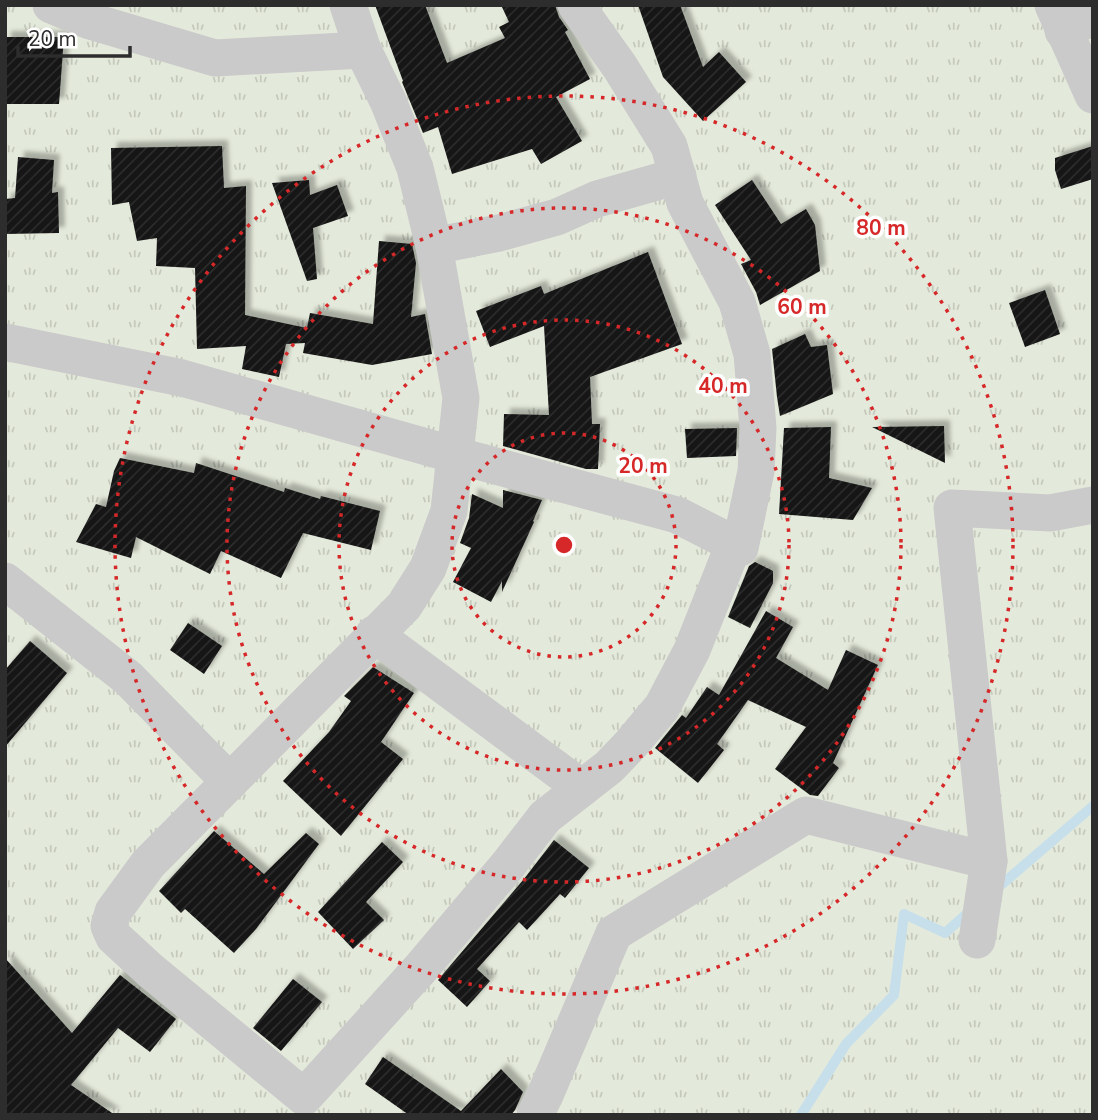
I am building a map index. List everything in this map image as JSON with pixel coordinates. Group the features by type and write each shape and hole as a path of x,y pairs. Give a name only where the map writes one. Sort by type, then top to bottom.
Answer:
{"street":[{"path":"51,5 87,20 215,58 363,50"},
{"path":"348,5 363,50 388,100 415,168 434,246 461,398 449,511 428,568 404,606 148,864 113,912 109,926 114,937 151,971 304,1097 421,968 545,817 616,759 662,707 692,650 734,544"},
{"path":"5,342 182,378 677,515 740,548 756,471 758,428 752,354 737,302 685,203 669,146 620,67 576,5"},
{"path":"1069,18 1093,95"},
{"path":"434,246 499,233 557,217 597,199 678,176"},
{"path":"977,940 989,861 951,508 1050,513 1093,505"},
{"path":"5,582 128,678 230,782"},
{"path":"374,634 582,788"},
{"path":"535,1115 614,933 806,815 989,861"}],"green space":[{"path":"5,5 1093,5 1093,1115 5,1115"}],"building":[{"path":"375,5 425,5 447,63 505,38 499,27 509,22 501,5 555,5 568,30 565,32 590,79 556,97 582,141 541,164 532,149 452,174 438,127 423,133"},
{"path":"638,5 680,5 703,67 719,52 746,82 703,121 663,77"},
{"path":"5,37 64,37 59,104 5,104"},
{"path":"222,146 224,188 246,186 245,315 307,328 310,313 373,324 379,241 412,244 416,263 411,317 425,314 432,354 372,365 303,353 305,343 286,344 279,377 242,369 246,346 197,349 195,268 156,266 157,238 137,241 129,202 112,205 111,148"},
{"path":"1093,146 1093,179 1061,189 1055,170 1055,158"},
{"path":"18,157 54,160 52,193 58,192 59,233 5,234 5,199 15,198"},
{"path":"309,180 310,195 337,185 348,216 313,228 317,279 307,281 272,183"},
{"path":"752,180 781,224 806,209 815,225 820,271 760,305 741,264 751,260 715,205"},
{"path":"648,252 682,344 590,377 592,424 600,424 598,469 586,469 503,446 504,414 549,415 544,326 490,347 476,311 541,286 544,294"},
{"path":"1045,290 1060,334 1025,347 1009,303"},
{"path":"805,334 811,347 827,345 833,394 780,416 772,349"},
{"path":"944,426 945,463 872,427"},
{"path":"831,427 829,478 872,488 853,520 779,514 784,428"},
{"path":"737,428 736,456 687,458 685,429"},
{"path":"120,458 194,473 196,463 284,492 285,488 320,499 321,496 380,511 371,550 303,533 281,578 221,551 210,574 136,537 131,558 76,542 96,504 106,507 114,471"},
{"path":"503,490 542,500 502,592 502,581 491,602 453,582 471,548 460,543 469,518 472,494 503,508"},
{"path":"755,562 773,571 773,583 750,628 728,617 749,566"},
{"path":"766,611 793,627 776,658 828,690 846,650 878,665 833,763 839,768 818,796 810,795 775,769 806,727 748,700 717,744 724,750 698,783 655,748 682,715 686,718 707,687 719,695"},
{"path":"188,623 222,646 204,674 170,650"},
{"path":"30,641 67,673 5,747 5,670"},
{"path":"373,667 414,693 381,742 403,759 341,836 283,781 329,732 351,701 344,696"},
{"path":"214,831 264,874 306,833 319,844 256,929 234,953 185,909 181,913 159,891"},
{"path":"554,840 589,868 565,898 560,894 527,930 519,922 477,969 490,981 467,1007 438,980"},
{"path":"382,842 403,862 366,902 384,920 353,949 318,912"},
{"path":"5,958 72,1033 120,975 176,1019 150,1052 118,1028 71,1085 115,1115 5,1115"},
{"path":"293,979 322,1002 281,1051 253,1028"},
{"path":"383,1057 461,1111 501,1069 523,1092 511,1115 409,1115 365,1084"}],"waterway":[{"path":"994,891 1093,806"},
{"path":"801,1115 846,1044 894,995 904,914 945,933 971,910"}]}
